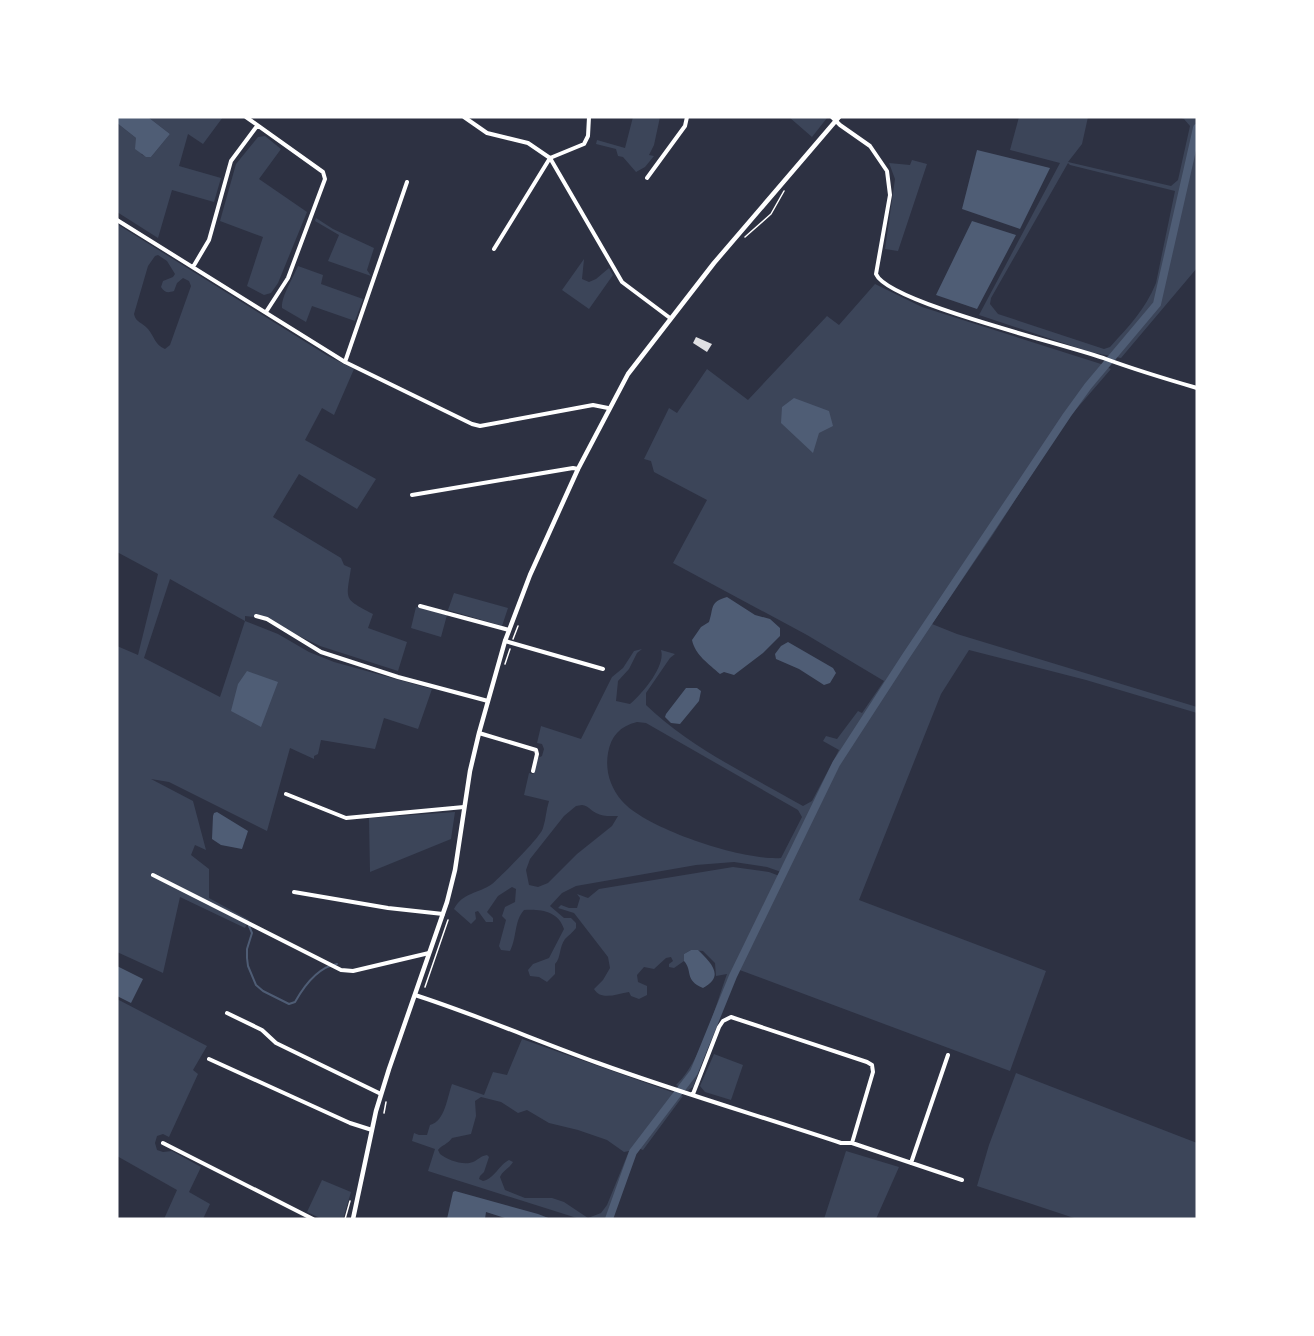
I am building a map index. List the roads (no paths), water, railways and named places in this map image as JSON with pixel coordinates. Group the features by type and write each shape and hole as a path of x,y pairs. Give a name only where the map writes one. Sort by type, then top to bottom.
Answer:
{"main road":[{"path":"353,1219 381,1094 443,914 455,870 470,771 479,733 505,641 531,572 578,469 628,374 714,263 836,118"}],"street":[{"path":"246,117 322,172 325,179 288,278 266,312"},
{"path":"464,117 488,133 528,143 550,158 622,282 670,318"},
{"path":"494,249 550,158 584,144 588,136 589,117"},
{"path":"647,178 685,126 687,117"},
{"path":"836,118 870,146 887,171 890,195 876,274 882,283 920,301 1197,388"},
{"path":"193,267 209,240 231,161 257,126"},
{"path":"345,362 406,183"},
{"path":"117,220 345,362 480,426 592,405 609,408"},
{"path":"412,495 578,469"},
{"path":"420,606 509,630"},
{"path":"256,616 267,619 321,652 398,677 488,701"},
{"path":"505,641 603,669"},
{"path":"479,733 536,750 533,771"},
{"path":"286,794 346,818 464,807"},
{"path":"153,875 341,970 353,971 429,953"},
{"path":"294,892 388,908 443,914"},
{"path":"414,995 466,1012 588,1060 962,1180"},
{"path":"228,1013 262,1030 276,1043 381,1094"},
{"path":"693,1094 719,1027 723,1021 731,1017 872,1065 873,1072 852,1143"},
{"path":"911,1162 948,1055"},
{"path":"209,1059 350,1123 372,1130"},
{"path":"164,1143 313,1219"}],"waterway":[{"path":"609,1219 633,1152 694,1072 733,976 836,764 1067,415 1088,386 1157,304 1197,128"},
{"path":"249,926 252,933 247,958 256,985 289,1004 295,1002 318,973 337,964"}]}
